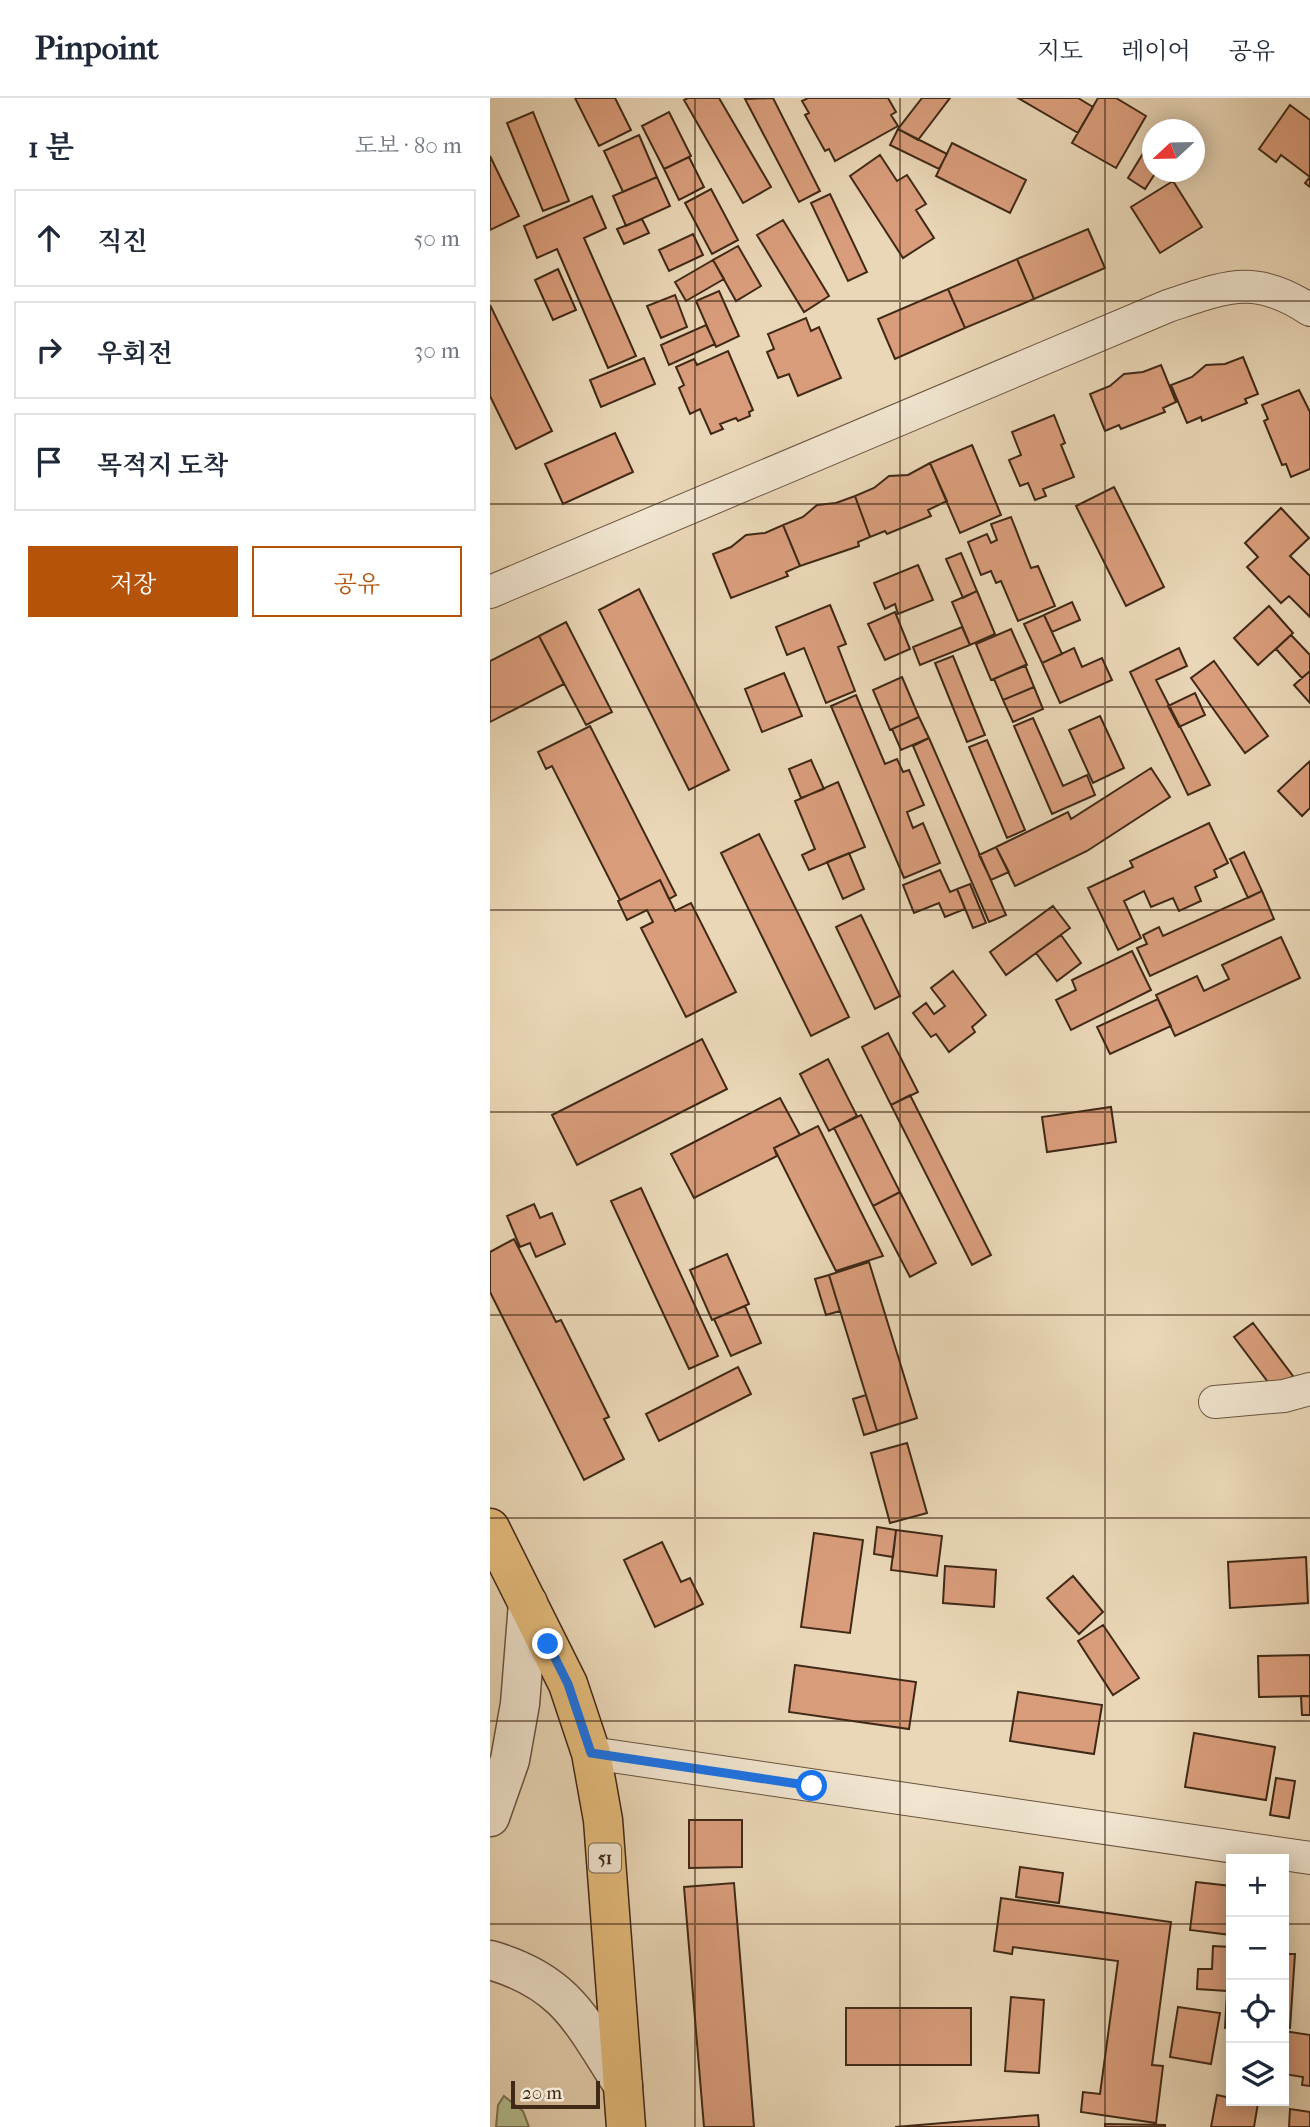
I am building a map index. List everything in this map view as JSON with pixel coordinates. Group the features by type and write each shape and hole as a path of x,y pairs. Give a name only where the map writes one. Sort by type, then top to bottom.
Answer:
{"main road":[{"name":"51","path":"490,1528 568,1684 591,1753 603,1820 626,2127"}],"street":[{"path":"490,592 1168,306 1232,285 1284,292 1310,310"},
{"path":"1215,1402 1284,1396 1310,1389"},
{"path":"490,1817 510,1760 520,1704 528,1603"},
{"path":"591,1753 1310,1858"},
{"path":"490,1959 515,1967 545,1982 570,2004 623,2085"}],"green space":[{"path":"504,2096 523,2111 529,2127 496,2127 498,2105"}],"building":[{"path":"575,98 615,98 631,130 599,146"},
{"path":"719,98 771,187 743,203 684,100"},
{"path":"773,98 820,191 799,202 745,99"},
{"path":"808,98 888,98 896,112 891,115 898,126 835,161 829,149 825,151 805,115 809,113 802,101"},
{"path":"922,98 950,98 918,140 898,129"},
{"path":"1018,98 1078,98 1093,107 1078,133"},
{"path":"1098,98 1116,98 1146,116 1116,168 1072,143"},
{"path":"1290,105 1310,120 1310,177 1281,155 1276,162 1259,149"},
{"path":"533,112 569,201 543,211 507,123"},
{"path":"669,112 691,156 664,169 642,126"},
{"path":"898,129 947,154 939,169 890,145"},
{"path":"639,135 657,177 623,192 604,151"},
{"path":"952,143 1026,180 1010,213 936,176"},
{"path":"880,155 897,181 907,175 926,204 916,210 934,238 903,258 850,176"},
{"path":"1142,155 1142,182 1150,182 1145,189 1128,178"},
{"path":"490,156 519,216 490,230"},
{"path":"689,157 704,187 679,200 664,169"},
{"path":"657,177 670,206 626,226 613,196"},
{"path":"1174,182 1202,227 1160,253 1131,207"},
{"path":"711,189 738,240 712,254 685,203"},
{"path":"830,194 867,272 848,281 811,203"},
{"path":"592,196 606,228 584,238 636,356 608,368 557,249 537,258 524,226"},
{"path":"642,219 649,233 624,244 617,229"},
{"path":"783,220 829,296 804,312 757,235"},
{"path":"1088,229 1105,268 1034,299 1017,259"},
{"path":"693,234 703,255 669,271 659,250"},
{"path":"738,246 761,286 736,301 713,260"},
{"path":"1017,259 1034,299 965,328 948,289"},
{"path":"713,260 724,279 686,301 675,282"},
{"path":"558,269 576,310 553,320 535,280"},
{"path":"948,289 965,328 895,359 878,319"},
{"path":"719,291 739,336 716,347 696,301"},
{"path":"675,295 687,327 661,338 647,306"},
{"path":"490,305 552,431 516,449 490,396"},
{"path":"806,318 811,331 819,327 841,378 798,396 789,374 778,378 767,352 774,349 768,334"},
{"path":"706,325 715,344 669,365 661,345"},
{"path":"728,351 753,410 749,412 750,416 720,424 723,429 711,434 700,409 690,414 679,388 684,385 676,367 694,359 697,365"},
{"path":"1243,357 1258,394 1245,399 1247,403 1202,421 1201,417 1187,423 1171,385 1192,377 1206,365 1225,364"},
{"path":"644,358 655,384 601,407 590,380"},
{"path":"1161,365 1176,402 1163,408 1165,412 1121,429 1119,425 1105,431 1090,394 1110,386 1124,374 1143,372"},
{"path":"1299,390 1310,412 1310,469 1291,477 1286,464 1282,465 1264,421 1268,419 1262,405"},
{"path":"1054,415 1065,443 1061,445 1074,477 1043,489 1046,496 1035,500 1028,483 1020,486 1009,460 1021,455 1012,432"},
{"path":"615,433 633,472 563,504 545,464"},
{"path":"972,445 1001,515 960,533 930,463"},
{"path":"930,463 947,501 928,510 931,516 887,534 885,531 870,537 855,496 874,488 889,476 908,475"},
{"path":"1114,487 1164,587 1126,606 1076,506"},
{"path":"855,496 870,537 858,542 859,546 800,566 783,525 803,517 817,505 836,503"},
{"path":"1281,508 1309,538 1290,556 1310,576 1310,617 1289,596 1281,603 1247,567 1258,557 1245,543"},
{"path":"1011,517 1031,568 1038,566 1055,606 1018,621 1001,581 996,583 991,571 981,575 968,542 987,534 991,543 997,540 991,524"},
{"path":"783,525 800,566 786,572 788,576 731,598 713,554 731,547 746,535 765,533"},
{"path":"961,553 977,591 963,598 946,559"},
{"path":"918,565 933,600 898,614 895,604 885,609 874,583"},
{"path":"639,589 729,770 689,790 599,610"},
{"path":"977,591 995,634 970,645 952,602"},
{"path":"1072,602 1080,620 1052,632 1044,615"},
{"path":"830,605 846,644 838,647 855,691 826,703 804,648 787,655 776,627"},
{"path":"1269,606 1293,633 1258,665 1234,638"},
{"path":"895,612 910,649 885,660 868,624"},
{"path":"1044,615 1062,654 1042,663 1024,624"},
{"path":"566,622 612,712 586,725 539,636"},
{"path":"962,627 970,645 920,665 913,647"},
{"path":"1011,629 1027,665 991,680 976,644"},
{"path":"1291,635 1310,655 1310,671 1302,678 1276,649"},
{"path":"539,636 564,684 490,722 490,661"},
{"path":"1074,648 1082,667 1102,658 1112,680 1060,703 1042,663"},
{"path":"1179,648 1187,666 1156,680 1210,785 1188,795 1130,672"},
{"path":"953,656 985,735 967,742 935,663"},
{"path":"1214,661 1268,736 1245,753 1191,678"},
{"path":"1025,665 1034,687 1003,700 994,679"},
{"path":"1310,671 1310,703 1294,685"},
{"path":"784,673 802,716 762,732 745,689"},
{"path":"902,677 919,717 890,730 873,690"},
{"path":"1034,687 1043,709 1013,722 1003,700"},
{"path":"1195,693 1205,715 1179,727 1168,706"},
{"path":"856,695 885,764 897,759 903,772 909,770 924,805 907,812 913,828 923,823 940,863 904,878 831,706"},
{"path":"1100,716 1124,768 1093,783 1069,730"},
{"path":"919,717 929,738 901,750 892,729"},
{"path":"1033,718 1063,786 1087,775 1095,795 1052,814 1014,726"},
{"path":"590,726 676,895 669,899 660,880 620,900 552,766 546,769 538,752"},
{"path":"929,738 1006,915 989,922 913,746"},
{"path":"987,740 1025,830 1007,838 969,747"},
{"path":"811,760 824,789 801,798 789,769"},
{"path":"1310,761 1310,808 1302,816 1278,791"},
{"path":"1151,768 1170,797 1087,851 1015,886 996,847 1068,812 1071,819"},
{"path":"838,782 865,847 809,870 802,855 815,849 795,801"},
{"path":"1209,823 1228,863 1214,870 1217,877 1195,887 1201,901 1179,911 1173,898 1151,907 1144,891 1124,901 1141,938 1118,950 1088,888 1133,867 1130,861"},
{"path":"759,834 849,1017 811,1036 721,853"},
{"path":"996,847 1009,872 991,880 979,855"},
{"path":"1244,852 1262,891 1248,898 1230,859"},
{"path":"849,853 864,889 843,899 827,862"},
{"path":"940,870 950,892 957,889 965,909 945,917 939,903 914,913 903,885"},
{"path":"660,880 675,911 691,903 736,992 686,1017 641,928 653,922 647,910 627,920 618,901"},
{"path":"970,884 986,923 973,928 957,889"},
{"path":"1262,891 1274,919 1150,976 1137,948 1147,944 1143,935 1159,927 1163,936"},
{"path":"1053,906 1070,928 1006,975 990,952"},
{"path":"861,915 900,996 875,1009 836,927"},
{"path":"1061,935 1081,963 1057,981 1036,953"},
{"path":"1281,937 1300,978 1175,1036 1156,995 1197,976 1204,991 1229,979 1222,965"},
{"path":"1132,951 1151,990 1071,1030 1056,1000 1076,990 1072,980"},
{"path":"953,971 986,1015 972,1027 975,1032 949,1052 936,1034 931,1037 913,1013 926,1003 934,1014 945,1006 931,988"},
{"path":"1158,999 1171,1026 1110,1054 1097,1027"},
{"path":"888,1033 918,1092 891,1105 862,1047"},
{"path":"702,1039 727,1089 577,1165 552,1115"},
{"path":"828,1059 857,1116 829,1131 800,1074"},
{"path":"910,1095 991,1255 972,1265 891,1105"},
{"path":"780,1098 800,1135 774,1148 777,1156 694,1198 671,1154"},
{"path":"1111,1107 1116,1142 1047,1152 1042,1117"},
{"path":"861,1115 900,1192 873,1206 834,1128"},
{"path":"818,1126 883,1256 836,1271 774,1148"},
{"path":"641,1188 718,1356 689,1369 611,1201"},
{"path":"900,1192 936,1263 910,1277 873,1206"},
{"path":"534,1204 540,1218 552,1213 565,1244 536,1257 530,1243 520,1247 507,1216"},
{"path":"514,1239 556,1322 561,1320 609,1417 604,1419 624,1459 584,1480 490,1292 490,1252"},
{"path":"727,1254 749,1304 712,1320 690,1270"},
{"path":"869,1262 917,1418 877,1431 829,1275"},
{"path":"829,1275 840,1311 826,1315 815,1279"},
{"path":"745,1306 761,1343 731,1356 714,1319"},
{"path":"1253,1323 1293,1376 1274,1390 1234,1337"},
{"path":"738,1367 751,1394 659,1441 646,1414"},
{"path":"866,1395 877,1431 864,1435 853,1399"},
{"path":"907,1443 927,1513 890,1523 871,1453"},
{"path":"877,1527 896,1530 893,1557 874,1554"},
{"path":"896,1530 942,1536 937,1576 891,1570"},
{"path":"814,1533 863,1540 850,1633 801,1627"},
{"path":"662,1542 681,1582 690,1578 703,1604 655,1627 624,1560"},
{"path":"1306,1557 1308,1603 1230,1608 1228,1562"},
{"path":"945,1566 996,1570 994,1607 943,1603"},
{"path":"1073,1576 1103,1612 1079,1634 1047,1598"},
{"path":"1103,1625 1139,1678 1113,1695 1078,1641"},
{"path":"1310,1655 1310,1696 1259,1697 1258,1656"},
{"path":"795,1665 916,1682 909,1729 789,1712"},
{"path":"1018,1692 1102,1705 1094,1754 1010,1741"},
{"path":"1301,1696 1310,1696 1310,1715 1302,1715"},
{"path":"1194,1733 1275,1747 1266,1800 1185,1787"},
{"path":"1276,1778 1295,1781 1289,1818 1270,1815"},
{"path":"689,1820 742,1820 742,1867 689,1868"},
{"path":"1020,1867 1063,1873 1059,1903 1016,1897"},
{"path":"1196,1882 1226,1885 1226,1934 1190,1930"},
{"path":"734,1883 754,2127 704,2127 684,1887"},
{"path":"1001,1898 1171,1922 1152,2065 1163,2066 1156,2123 1081,2112 1083,2092 1100,2094 1118,1961 1013,1947 1012,1954 994,1951"},
{"path":"1213,1946 1226,1947 1226,1991 1197,1989 1198,1969 1212,1969"},
{"path":"1289,1954 1295,1954 1290,2028"},
{"path":"1011,1997 1044,2000 1039,2073 1005,2071"},
{"path":"1178,2007 1220,2013 1211,2064 1170,2057"},
{"path":"846,2008 971,2008 971,2065 846,2065"},
{"path":"1289,2032 1310,2035 1310,2086 1302,2085 1303,2077 1289,2075"},
{"path":"1217,2095 1226,2097 1226,2106 1258,2106 1254,2127 1211,2127"},
{"path":"1290,2109 1310,2112 1310,2127 1289,2127"},
{"path":"1038,2115 1039,2127 895,2127"},
{"path":"1105,2124 1165,2125 1165,2127 1105,2127"}],"route":[{"path":"548,1644 568,1684 591,1753 812,1786"}]}
